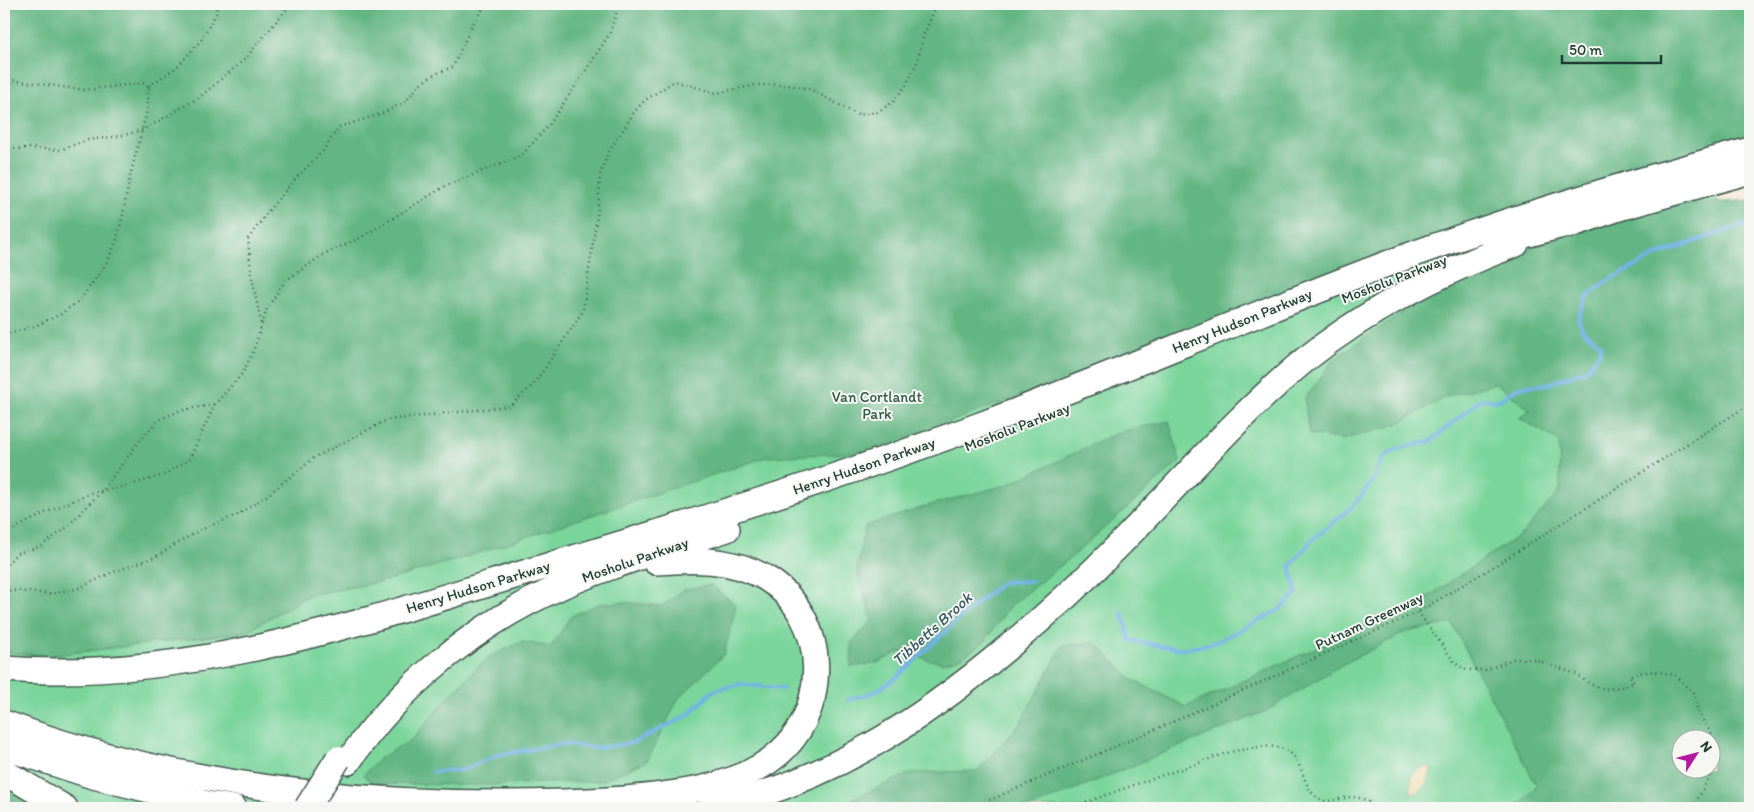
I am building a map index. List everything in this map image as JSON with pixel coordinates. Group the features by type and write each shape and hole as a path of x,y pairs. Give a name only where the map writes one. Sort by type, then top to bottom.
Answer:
{"highway":[{"path":"710,808 769,792 817,774 878,742 940,702 1022,636 1090,575 1275,386 1317,350 1360,321 1418,286 1456,268 1702,174 1750,150"},
{"path":"1702,174 1750,171"},
{"name":"Henry Hudson Parkway","path":"4,669 57,672 120,670 180,662 237,651 383,616 616,556 1031,405 1363,273 1452,240 1578,199 1702,174"},
{"name":"Mosholu Parkway","path":"307,808 343,760 400,698 429,672 466,642 497,621 538,598 577,580 616,556 806,503 971,445 1324,305 1449,258 1510,238 1586,218"},
{"path":"4,723 116,758 195,778 357,801 436,806 520,807 588,803 684,792 714,786 737,778 771,760 782,751 799,727 811,702 815,687 816,658 813,643 810,630 797,606 790,597 773,583 751,571 727,563 616,556"},
{"path":"4,747 93,776 198,802 234,808"},
{"name":"Mosholu Parkway","path":"320,808 343,760"},
{"path":"4,772 65,808"}],"path":[{"path":"149,86 177,67 202,39 217,12 216,4"},
{"path":"4,149 60,150 87,140 120,136 142,130 200,97 244,60 291,4"},
{"path":"262,324 250,273 248,239 296,178 323,151 339,127 381,114 405,102 420,84 433,75 453,67 472,25 486,4"},
{"path":"4,530 14,529 94,492 127,486 164,474 189,460 215,404 242,374 252,352 266,309 286,281 324,254 362,237 447,185 521,156 549,125 596,55 610,33 619,4"},
{"path":"4,590 50,594 79,588 113,572 155,557 200,530 238,515 265,497 315,457 387,420 510,406 535,383 583,311 598,208 600,175 608,153 635,111 645,100 675,81 716,93 756,85 788,85 810,89 858,115 877,112 893,102 906,85 917,63 924,34 937,4"},
{"path":"4,79 84,90 143,84 149,86"},
{"path":"4,335 35,326 61,314 80,300 101,270 116,242 130,176 147,111 149,86"},
{"path":"4,568 17,554 40,547 64,530 102,491 158,420 179,411 215,404"},
{"name":"Putnam Greenway","path":"971,808 1168,724 1418,612 1504,560 1750,404"},
{"path":"1418,612 1455,663 1466,670 1486,670 1513,659 1534,659 1576,674 1590,684 1606,689 1634,683 1629,674 1653,671 1675,675 1694,693 1698,712 1711,732 1717,762 1693,808"},
{"path":"1072,808 1096,798 1239,750 1275,746 1289,751 1296,759 1310,790 1318,799 1326,802 1358,796 1374,805 1375,808"}],"green space":[{"name":"Van Cortlandt Park","path":"4,4 1666,4 1750,326 1750,808 4,808"},
{"path":"4,4 1750,4 1750,137 1586,185 869,452 766,457 466,557 385,581 309,595 245,632 47,656 4,652"},
{"path":"1750,200 1750,808 1515,808 1537,786 1452,623 1406,632 1343,664 1266,711 1029,808 832,808 911,773 977,771 1020,724 1063,645 1096,643 1131,679 1186,707 1428,597 1523,533 1560,491 1559,441 1519,418 1530,410 1496,383 1448,396 1395,425 1342,440 1309,434 1305,399 1334,359 1443,285 1552,240 1659,207"},
{"path":"1169,421 1180,461 1075,554 1009,607 985,641 961,658 942,663 899,652 877,663 851,667 852,642 872,621 857,570 865,526 937,503 1007,485 1119,432"},
{"path":"711,585 736,605 724,654 678,699 647,761 601,781 494,785 373,784 363,775 380,758 413,739 445,701 488,657 522,642 551,647 571,616 599,604 624,602 662,606 685,589"},
{"path":"4,784 47,808 4,808"}],"sand":[{"path":"1425,766 1431,770 1425,786 1419,791 1410,793 1412,775 1415,771"}],"waterway":[{"name":"Tibbetts Brook","path":"1122,612 1130,640 1187,649 1217,642 1279,610 1297,593 1290,566 1313,539 1352,507 1372,482 1383,458 1397,449 1431,441 1481,399 1498,401 1519,387 1548,384 1586,370 1599,354 1601,345 1585,333 1580,326 1578,319 1586,298 1607,281 1657,255 1750,222"},
{"name":"Tibbetts Brook","path":"848,700 874,692 895,679 963,615 1003,582 1032,581"},
{"name":"Tibbetts Brook","path":"433,772 463,770 498,755 563,744 597,748 632,743 687,716 713,691 740,684 783,689"}]}
